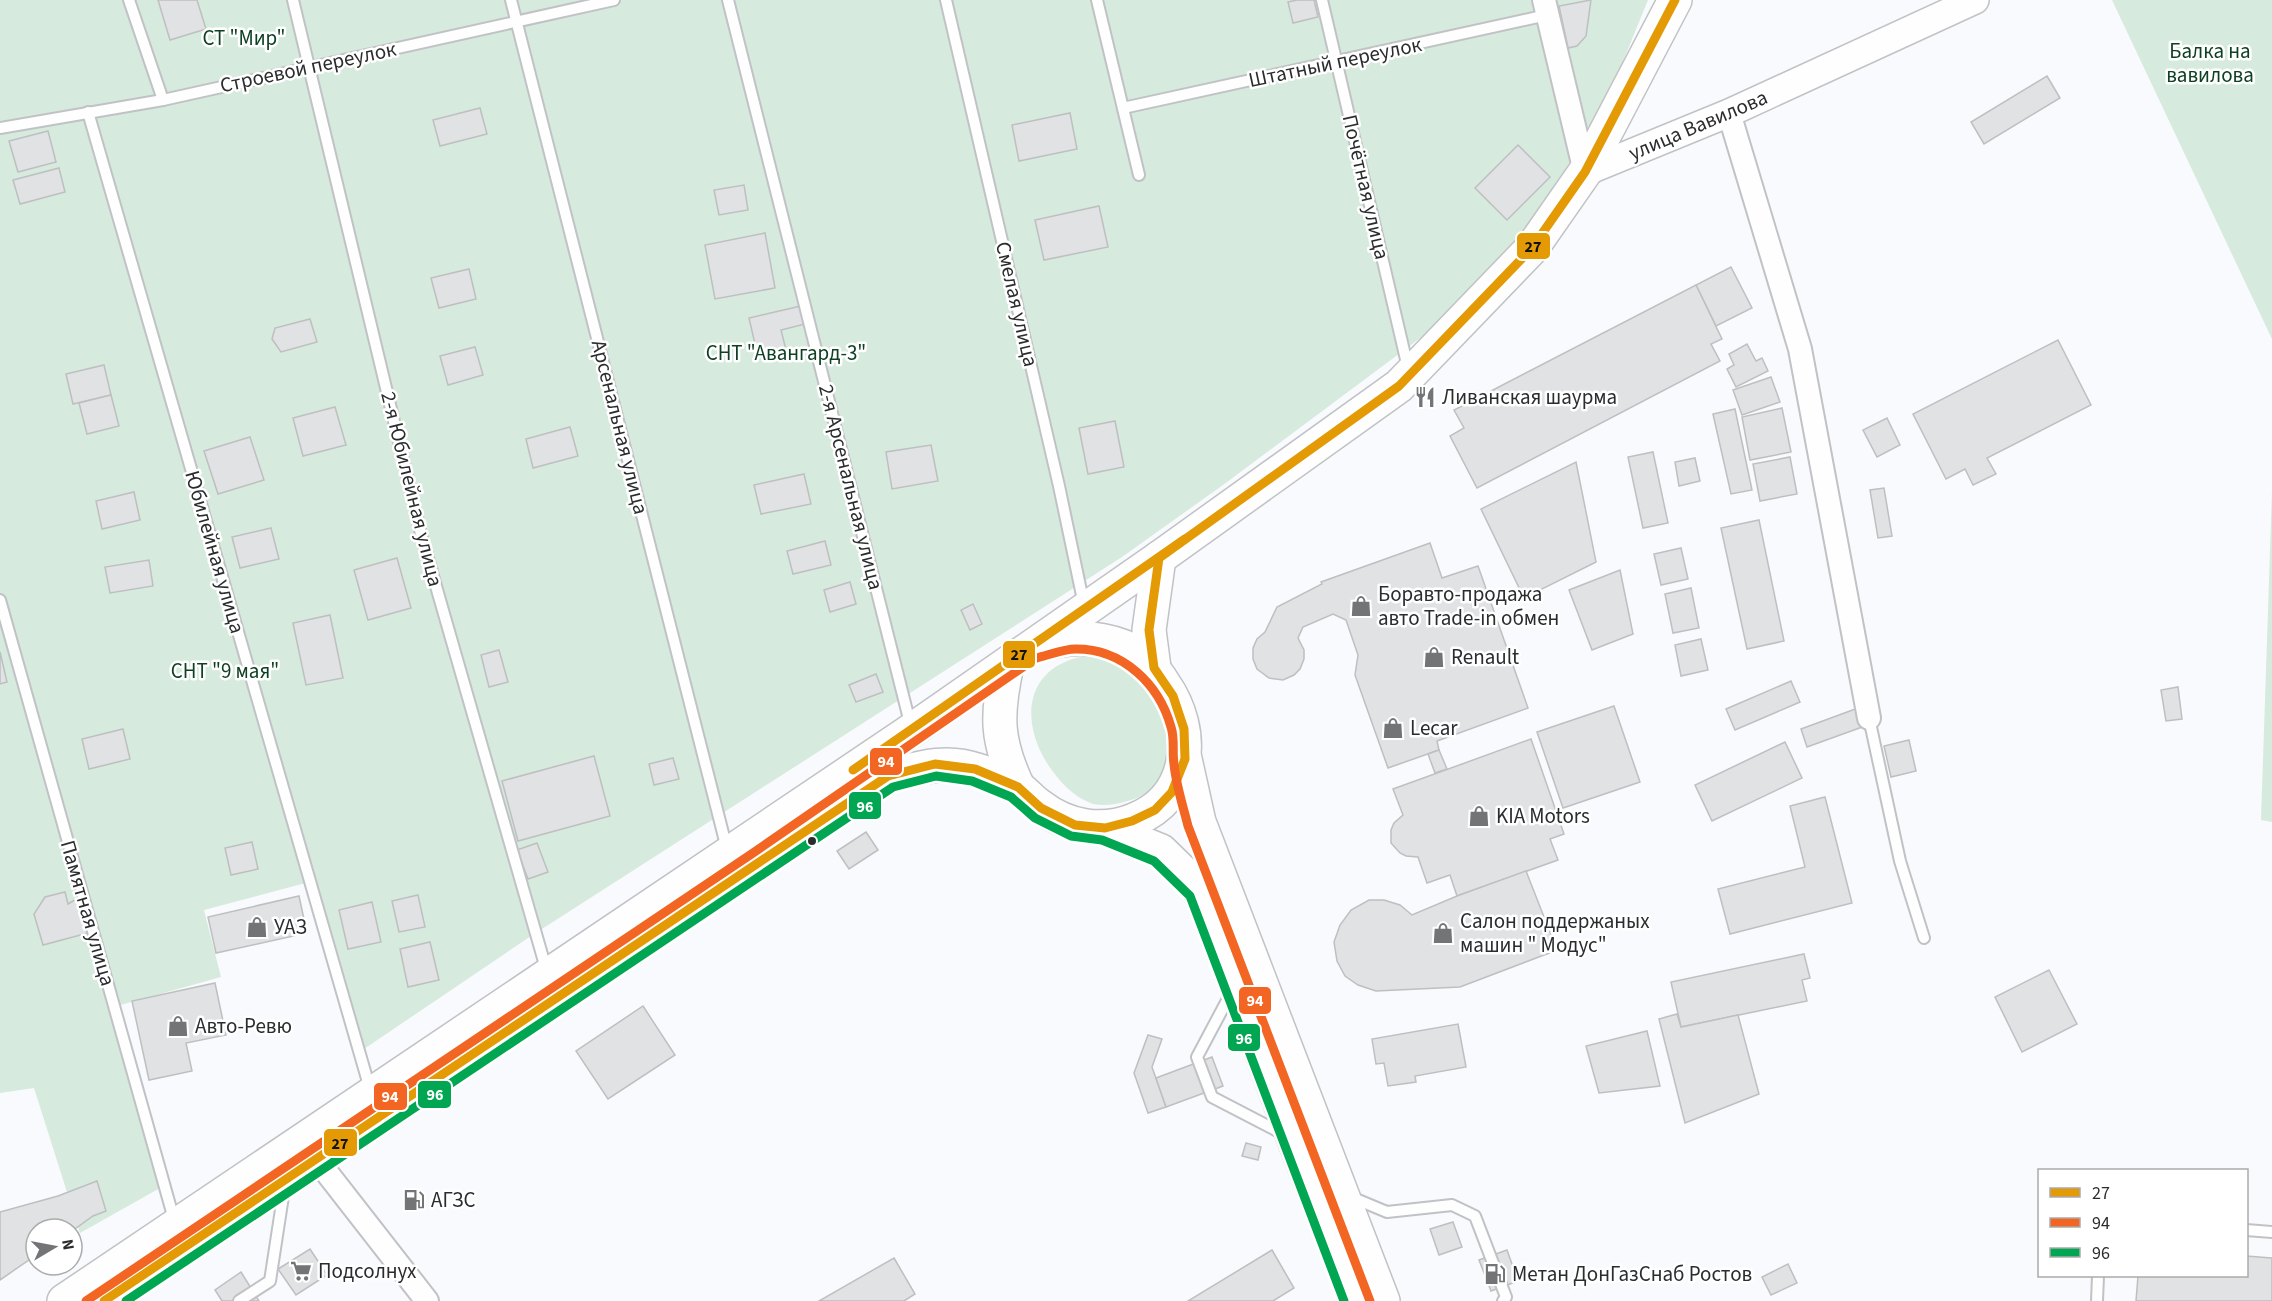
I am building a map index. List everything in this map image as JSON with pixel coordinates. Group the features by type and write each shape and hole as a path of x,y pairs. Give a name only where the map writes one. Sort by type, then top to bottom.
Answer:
{"main road":[{"path":"64,1301 912,730 1160,558 1399,386 1532,248 1585,172 1675,0"},
{"path":"1154,668 1149,630 1160,558"},
{"path":"1018,787 1007,765 1000,737 999,703 1019,656 1077,637 1102,640 1126,648 1154,668 1173,696 1181,718 1184,729 1185,759 1199,822 1383,1301"},
{"path":"1104,828 1132,821 1155,810 1172,792 1185,759"},
{"path":"110,1300 888,776 935,764 975,769 1018,787 1041,808 1075,825 1104,828 1161,851 1200,889 1357,1301"}],"street":[{"name":"улица Вавилова","path":"1585,172 1729,113 1976,0"},
{"path":"1545,7 1585,172"},
{"path":"1729,113 1800,349 1869,718"},
{"path":"317,1160 427,1301"}],"lane":[{"path":"129,0 162,99"},
{"name":"2-я Юбилейная улица","path":"293,0 311,67 421,534 548,974"},
{"name":"Арсенальная улица","path":"511,0 728,855"},
{"name":"Строевой переулок","path":"0,128 162,99 614,0"},
{"name":"2-я Арсенальная улица","path":"728,0 912,730"},
{"name":"Смелая улица","path":"946,0 1059,486 1085,610"},
{"path":"1097,0 1138,175"},
{"name":"Почётная улица","path":"1322,0 1409,375"},
{"name":"Штатный переулок","path":"1123,108 1336,62 1545,7"},
{"name":"Юбилейная улица","path":"88,112 371,1095"},
{"name":"Памятная улица","path":"0,600 176,1226"},
{"path":"1869,718 1900,861 1924,938"},
{"path":"1236,984 1197,1057 1212,1097 1294,1139"},
{"path":"239,1301 270,1281 285,1181"},
{"path":"1342,1194 1388,1212 1452,1205 1475,1216 1506,1297 1503,1301"},
{"path":"2248,1230 2272,1232"},
{"path":"2097,1301 2098,1277"}],"green space":[{"name":"СНТ \"Авангард-3\"","path":"0,0 1648,0 1597,125 1534,222 1427,333 1122,557 531,936 364,1049 313,881 204,910 221,977 117,1006 160,1188 84,1231 84,1217 75,1217 34,1088 0,1093"},
{"name":"Балка на вавилова","path":"2112,0 2272,0 2272,339"},
{"path":"2272,491 2272,822 2261,820"},
{"path":"1085,656 1116,661 1141,678 1154,696 1163,717 1168,738 1167,759 1160,778 1146,793 1120,803 1093,804 1074,794 1051,769 1034,734 1031,716 1033,700 1039,685 1049,672 1064,662"}],"building":[{"path":"158,0 197,0 206,29 170,40"},
{"path":"1314,0 1318,17 1293,23 1288,2"},
{"path":"1591,0 1586,36 1577,46 1568,48 1559,6"},
{"path":"2047,76 2060,98 1984,144 1971,122"},
{"path":"480,108 487,134 440,146 433,120"},
{"path":"1070,113 1077,149 1019,161 1012,125"},
{"path":"48,131 56,162 18,172 9,141"},
{"path":"1518,145 1550,177 1507,220 1475,188"},
{"path":"59,168 65,192 20,204 13,180"},
{"path":"744,185 748,210 719,215 714,190"},
{"path":"1099,206 1108,247 1044,260 1035,220"},
{"path":"765,233 775,288 715,299 705,245"},
{"path":"1731,267 1752,308 1716,326 1696,285"},
{"path":"469,269 476,299 439,308 431,278"},
{"path":"1696,285 1722,339 1711,344 1720,361 1477,488 1450,436 1464,428 1454,410"},
{"path":"801,306 805,324 781,330 786,350 758,357 749,318"},
{"path":"310,319 317,342 281,352 272,339 275,328"},
{"path":"2058,340 2091,405 1987,458 1996,474 1973,485 1965,469 1946,479 1913,414"},
{"path":"1747,344 1756,361 1762,358 1768,371 1736,387 1727,369 1734,365 1729,354"},
{"path":"475,347 483,375 448,385 440,356"},
{"path":"104,365 111,395 73,404 66,374"},
{"path":"1771,377 1780,402 1742,415 1733,390"},
{"path":"111,395 119,426 87,434 79,403"},
{"path":"335,407 346,445 303,456 293,418"},
{"path":"1782,408 1791,452 1750,460 1742,417"},
{"path":"1735,409 1752,490 1731,494 1713,414"},
{"path":"1887,418 1900,445 1877,457 1863,430"},
{"path":"1115,421 1124,467 1088,474 1079,428"},
{"path":"570,427 578,456 533,468 526,439"},
{"path":"250,437 264,480 218,494 204,451"},
{"path":"931,445 938,481 892,489 886,452"},
{"path":"1653,452 1668,523 1643,528 1628,457"},
{"path":"1790,457 1797,494 1760,501 1753,464"},
{"path":"1695,458 1700,481 1679,486 1675,462"},
{"path":"1576,462 1596,562 1524,598 1481,509"},
{"path":"804,474 811,504 761,514 754,485"},
{"path":"1884,488 1892,536 1878,538 1870,490"},
{"path":"134,492 140,520 102,529 96,501"},
{"path":"1759,520 1784,641 1747,649 1721,528"},
{"path":"271,528 279,559 240,568 232,537"},
{"path":"825,541 831,565 793,574 787,551"},
{"name":"Renault","path":"1430,543 1442,578 1478,566 1528,708 1437,741 1439,750 1388,768 1355,675 1358,655 1346,620 1333,614 1303,627 1298,638 1304,650 1304,659 1300,669 1294,675 1283,680 1269,678 1257,669 1253,659 1253,648 1257,639 1265,632 1277,607 1322,584 1321,582"},
{"path":"1681,548 1688,579 1661,585 1654,554"},
{"path":"397,558 411,608 368,620 354,570"},
{"path":"149,560 153,586 110,593 105,567"},
{"path":"1620,570 1633,634 1592,650 1569,590"},
{"path":"850,582 856,604 830,612 824,590"},
{"path":"1691,588 1699,628 1673,633 1665,594"},
{"path":"973,604 982,624 970,630 961,610"},
{"path":"330,615 343,678 306,685 293,623"},
{"path":"1701,639 1708,670 1681,676 1675,645"},
{"path":"499,650 508,682 489,687 481,655"},
{"path":"0,652 7,682 0,684"},
{"path":"876,674 883,692 856,702 849,685"},
{"path":"1791,681 1800,702 1735,730 1726,709"},
{"path":"2178,687 2182,719 2166,721 2161,690"},
{"path":"1614,706 1640,782 1563,808 1537,732"},
{"path":"1858,708 1865,726 1807,747 1801,729"},
{"path":"123,729 130,759 89,769 82,739"},
{"name":"KIA Motors","path":"1531,739 1564,834 1550,839 1558,860 1457,896 1450,875 1427,883 1418,857 1400,853 1391,843 1391,830 1394,823 1403,815 1393,789"},
{"path":"1909,740 1916,771 1891,777 1884,746"},
{"path":"1785,742 1802,778 1712,821 1695,785"},
{"path":"1439,750 1447,769 1435,773 1428,754"},
{"path":"594,756 610,816 518,841 502,781"},
{"path":"673,758 679,779 654,785 649,764"},
{"path":"1825,797 1852,903 1730,934 1718,889 1805,867 1790,806"},
{"path":"866,832 878,850 849,869 837,851"},
{"path":"252,842 258,869 231,875 225,848"},
{"path":"537,843 548,872 528,879 517,850"},
{"name":"Салон поддержаных машин \" Модус\"","path":"1526,871 1557,950 1460,987 1376,991 1358,985 1345,976 1337,961 1334,942 1340,925 1351,910 1369,900 1384,900 1400,905 1412,915"},
{"path":"65,892 68,904 78,898 88,933 43,945 34,914 45,897"},
{"path":"418,895 425,927 399,932 392,901"},
{"path":"299,896 307,933 216,953 208,917"},
{"path":"372,902 381,942 348,949 339,910"},
{"path":"430,942 439,980 408,987 400,949"},
{"path":"1804,954 1810,978 1802,980 1807,1001 1681,1027 1671,982"},
{"path":"2049,970 2077,1024 2022,1052 1995,997"},
{"path":"215,983 226,1035 186,1043 192,1071 149,1080 132,1001"},
{"path":"643,1006 675,1055 608,1099 576,1051"},
{"path":"1677,1014 1681,1027 1738,1015 1759,1094 1685,1123 1659,1019"},
{"path":"1458,1024 1466,1067 1415,1076 1416,1082 1388,1086 1384,1063 1376,1064 1372,1039"},
{"path":"1647,1031 1660,1086 1599,1093 1586,1046"},
{"path":"1148,1035 1162,1039 1152,1067 1166,1107 1148,1113 1134,1073"},
{"path":"1212,1057 1223,1086 1166,1107 1156,1078"},
{"path":"1246,1143 1261,1147 1258,1160 1242,1156"},
{"path":"97,1181 106,1211 84,1222 84,1217 24,1217 24,1263 0,1280 0,1212 58,1196"},
{"path":"1453,1222 1462,1247 1439,1255 1430,1229"},
{"path":"310,1249 327,1275 296,1295 278,1269"},
{"path":"1272,1250 1294,1288 1273,1301 1188,1301"},
{"path":"1507,1250 1518,1281 1491,1291 1479,1260"},
{"path":"2248,1256 2272,1258 2272,1301 2136,1301 2138,1277 2248,1277"},
{"path":"894,1258 915,1294 904,1301 819,1301"},
{"path":"1788,1264 1797,1283 1771,1295 1762,1277"},
{"path":"241,1272 259,1301 222,1301 215,1290"}],"transit line":[{"name":"27","path":"104,1301 888,776 935,764 975,769 1018,787 1041,808 1075,825 1105,828 1132,821 1155,810 1172,792 1185,759 1184,729 1173,696 1154,668 1149,630 1159,558 1399,386 1532,248 1585,172 1675,0"},
{"name":"27","path":"853,770 1185,539"},
{"name":"94","path":"86,1301 753,853 1036,658 1076,649 1109,655 1124,662 1148,683 1165,711 1172,732 1175,772 1188,826 1370,1301"},
{"name":"96","path":"126,1301 893,787 936,776 972,781 1011,797 1035,818 1071,836 1102,840 1154,861 1190,896 1344,1301"}],"place":[{"name":"Ливанская шаурма","path":"1425,397"},
{"name":"Боравто-продажа авто Trade-in обмен","path":"1361,606"},
{"name":"Renault","path":"1434,657"},
{"name":"Lecar","path":"1393,728"},
{"name":"KIA Motors","path":"1479,816"},
{"name":"УАЗ","path":"257,927"},
{"name":"Салон поддержаных машин \" Модус\"","path":"1443,933"},
{"name":"Авто-Ревю","path":"178,1026"},
{"name":"АГЗС","path":"414,1200"},
{"name":"Подсолнух","path":"301,1271"},
{"name":"Метан ДонГазСнаб Ростов","path":"1495,1274"}],"park label":[{"name":"СТ \"Мир\"","path":"244,38"},
{"name":"СНТ \"9 мая\"","path":"225,671"}]}
